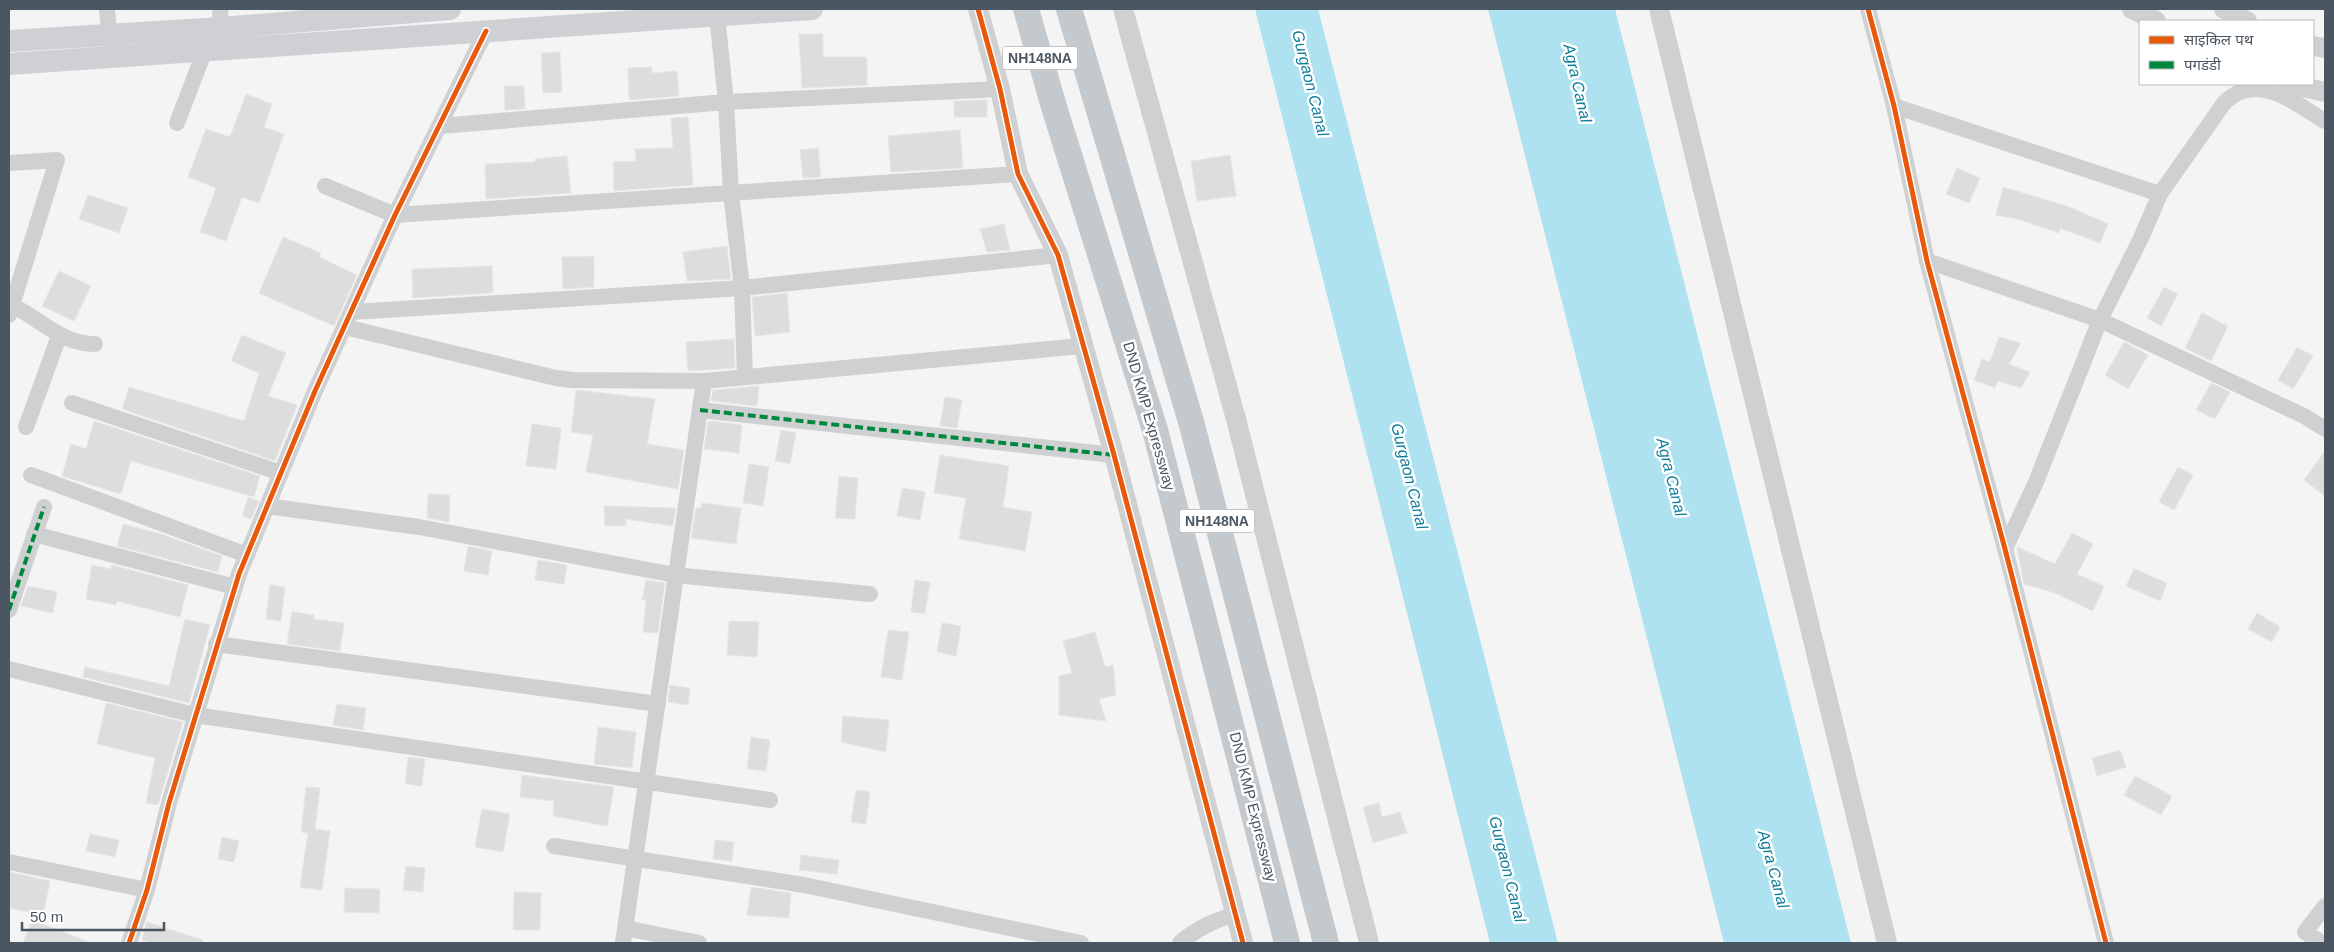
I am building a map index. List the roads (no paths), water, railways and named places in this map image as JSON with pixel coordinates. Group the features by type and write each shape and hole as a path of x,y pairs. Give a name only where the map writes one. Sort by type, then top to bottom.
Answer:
{"highway":[{"name":"DND KMP Expressway","path":"1026,9 1054,107 1154,430 1288,943"},
{"name":"NH148NA","path":"1069,9 1192,425 1326,943"}],"main road":[{"path":"9,41 109,34 221,18 450,9"},
{"path":"9,64 812,9"}],"street":[{"path":"107,9 110,57"},
{"path":"978,9 1000,89 1018,174 1058,254 1082,346 1114,455 1243,943"},
{"path":"1123,9 1238,428 1369,943"},
{"path":"1658,9 1887,943"},
{"path":"1868,9 1894,106 1927,261 2005,549 2106,943"},
{"path":"2132,9 2154,20"},
{"path":"2224,9 2246,20"},
{"path":"717,15 726,102 731,194 742,288 745,377"},
{"path":"129,943 147,890 216,644 247,555 281,473 395,215 486,31"},
{"path":"177,124 205,50"},
{"path":"2294,85 2325,92"},
{"path":"440,126 726,102 1000,89"},
{"path":"2005,549 2036,482 2100,320 2141,238 2160,194 2224,103 2232,95 2247,89 2265,89 2286,98 2325,121"},
{"path":"1894,106 2160,194"},
{"path":"9,163 57,160 10,308 59,336 83,344 95,344"},
{"path":"325,186 395,215 1018,174"},
{"path":"352,312 742,288 1058,254"},
{"path":"1927,261 2100,320 2296,412 2325,429"},
{"path":"345,327 556,378 704,380 1082,346"},
{"path":"26,427 59,336"},
{"path":"699,943 624,936 648,781 704,380"},
{"path":"72,403 281,473"},
{"path":"700,410 1114,455"},
{"path":"31,475 247,555"},
{"path":"267,506 419,527 676,575 870,594"},
{"path":"9,610 44,507"},
{"path":"34,534 235,587"},
{"path":"216,644 658,704"},
{"path":"9,669 195,715 770,800"},
{"path":"554,846 804,885 1081,943"},
{"path":"9,862 147,890"},
{"path":"2322,943 2305,932 2325,906"},
{"path":"1180,943 1207,923 1235,914"}],"water":[{"name":"Gurgaon Canal","path":"1255,9 1318,9 1558,943 1490,943"},
{"name":"Agra Canal","path":"1488,9 1615,9 1851,943 1724,943"}]}
